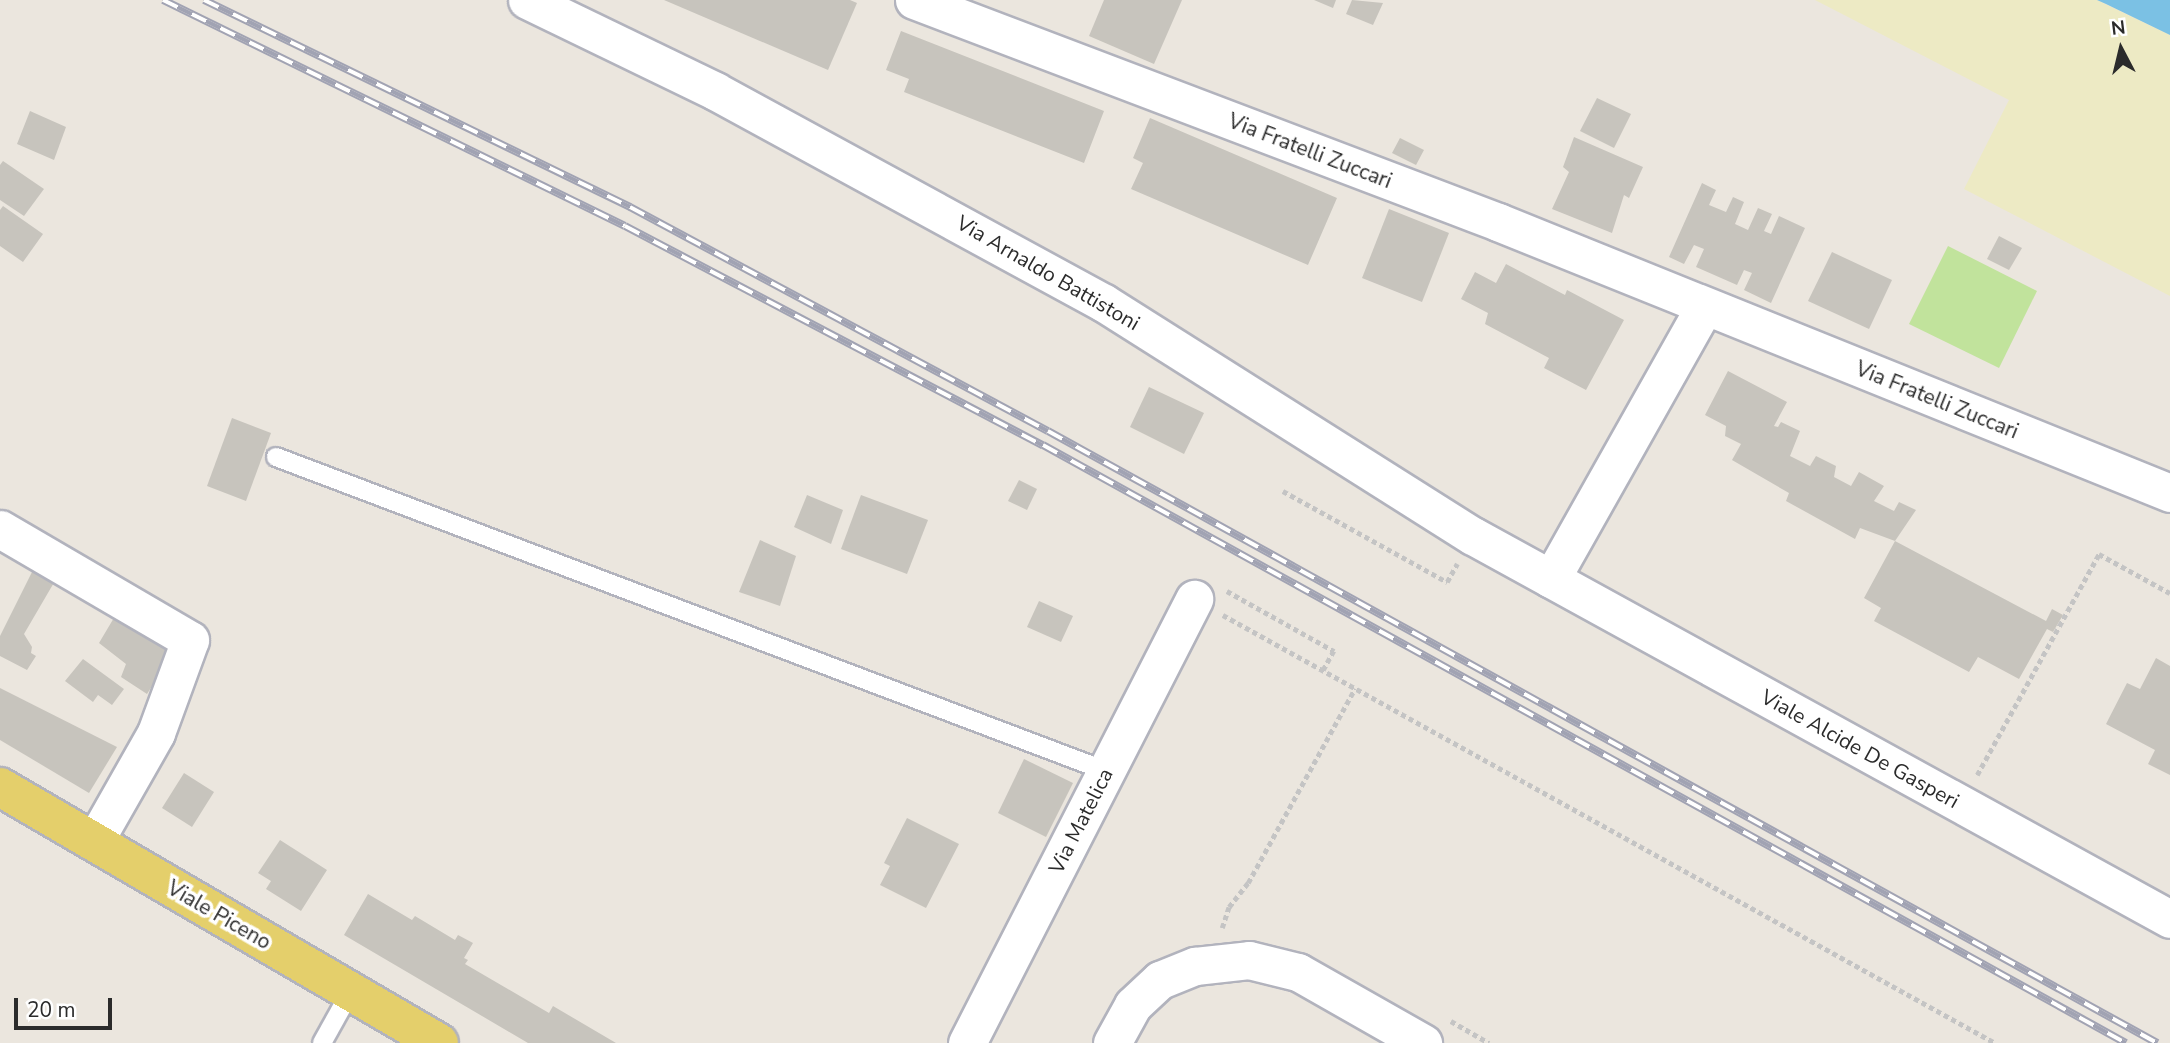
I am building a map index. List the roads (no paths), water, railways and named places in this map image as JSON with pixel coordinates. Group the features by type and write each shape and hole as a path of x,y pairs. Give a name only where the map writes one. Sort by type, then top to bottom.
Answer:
{"main road":[{"name":"Viale Piceno","path":"0,787 439,1043"}],"street":[{"name":"Via Arnaldo Battistoni","path":"527,0 715,91 1104,303 1472,536 1551,579"},
{"name":"Via Fratelli Zuccari","path":"914,0 1498,222 2170,493"},
{"path":"1551,579 1704,307"},
{"path":"0,529 190,640 156,733 94,842"},
{"name":"Viale Alcide De Gasperi","path":"1551,579 2170,919"},
{"name":"Via Matelica","path":"967,1043 1106,771 1210,595"},
{"path":"1112,1043 1133,1006 1160,979 1195,967 1249,960 1298,972 1423,1043"}],"lane":[{"path":"276,457 1106,771"},
{"path":"322,1043 351,991"}],"water":[{"path":"2097,0 2170,0 2170,35 2106,4"}],"railway":[{"path":"163,0 625,226 1043,445 2126,1043"},
{"path":"204,0 630,207 1048,431 2157,1043"}]}
